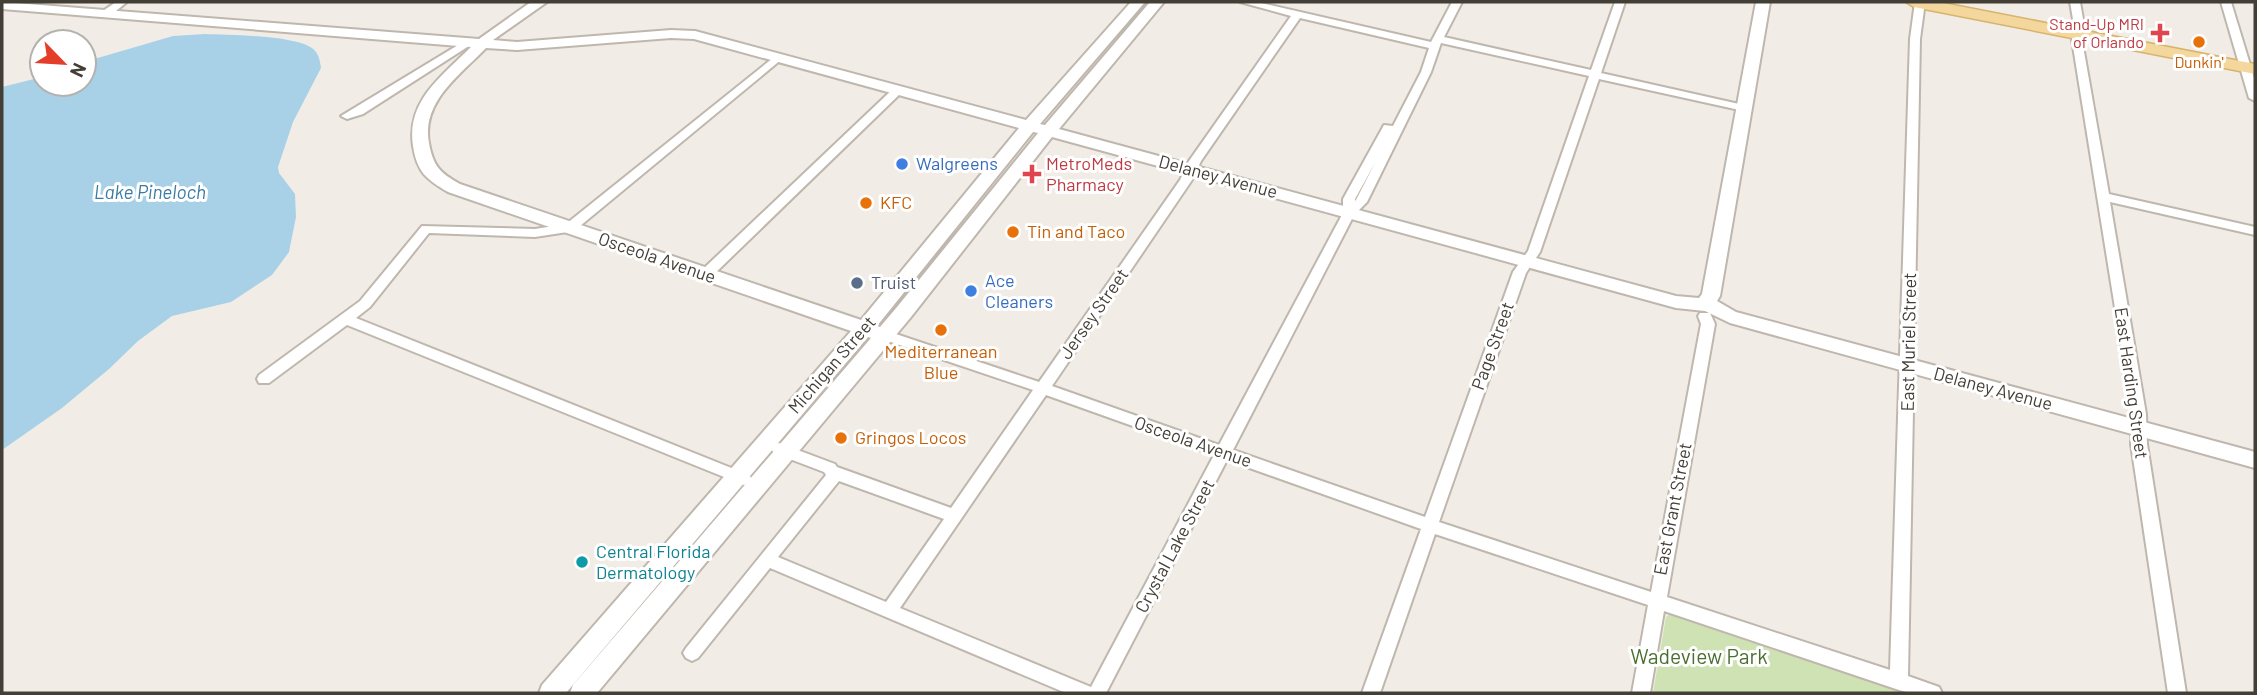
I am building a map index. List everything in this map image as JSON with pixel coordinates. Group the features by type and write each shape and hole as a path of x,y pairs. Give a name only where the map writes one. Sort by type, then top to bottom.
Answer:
{"main road":[{"path":"1918,2 2251,68"}],"street":[{"path":"107,13 122,2"},
{"name":"Osceola Avenue","path":"540,2 476,42 434,94 418,122 418,135 426,167 439,180 454,188 1430,525 1933,693"},
{"name":"Michigan Street","path":"582,693 787,452 956,247 1048,131 1116,38 1138,2"},
{"name":"Michigan Street","path":"551,693 864,329 1030,126 1116,38 1157,2"},
{"path":"1245,2 1595,74 1744,108"},
{"name":"Crystal Lake Street","path":"1097,693 1349,213 1361,202 1426,72 1457,2"},
{"name":"Page Street","path":"1371,693 1520,272 1534,252 1620,2"},
{"name":"East Grant Street","path":"1641,693 1763,2"},
{"name":"East Muriel Street","path":"1899,682 1918,2"},
{"name":"East Harding Street","path":"2075,2 2102,196 2139,414 2139,444 2177,693"},
{"path":"2226,2 2251,68 2255,98"},
{"path":"2,5 476,42"},
{"name":"Jersey Street","path":"888,612 1297,14"},
{"name":"Delaney Avenue","path":"476,42 531,46 678,34 710,39 2255,460"},
{"path":"348,116 476,42"},
{"path":"264,379 346,319 379,289 426,229 535,233 570,228 778,57"},
{"path":"706,275 898,90"},
{"path":"2102,196 2255,231"},
{"path":"946,228 948,241 956,247"},
{"path":"346,319 759,485"},
{"path":"764,443 954,516"},
{"path":"692,653 834,476 833,471"},
{"path":"768,560 1085,693"}],"green space":[{"name":"Wadeview Park","path":"1673,612 1683,613 1919,693 1653,693 1666,617"}],"water":[{"name":"Lake Pineloch","path":"205,34 291,40 312,48 319,57 321,68 293,122 278,167 279,173 295,194 296,217 289,252 272,275 231,302 172,316 138,341 62,408 2,450 2,87 28,80 28,98 98,98 98,58 173,36"}],"place":[{"name":"Stand-Up MRI of Orlando","path":"2160,33"},
{"name":"Dunkin'","path":"2199,42"},
{"name":"Walgreens","path":"902,164"},
{"name":"MetroMeds Pharmacy","path":"1032,174"},
{"name":"KFC","path":"866,203"},
{"name":"Tin and Taco","path":"1013,232"},
{"name":"Truist","path":"857,283"},
{"name":"Ace Cleaners","path":"971,291"},
{"name":"Mediterranean Blue","path":"941,330"},
{"name":"Gringos Locos","path":"841,438"},
{"name":"Central Florida Dermatology","path":"582,562"}]}
